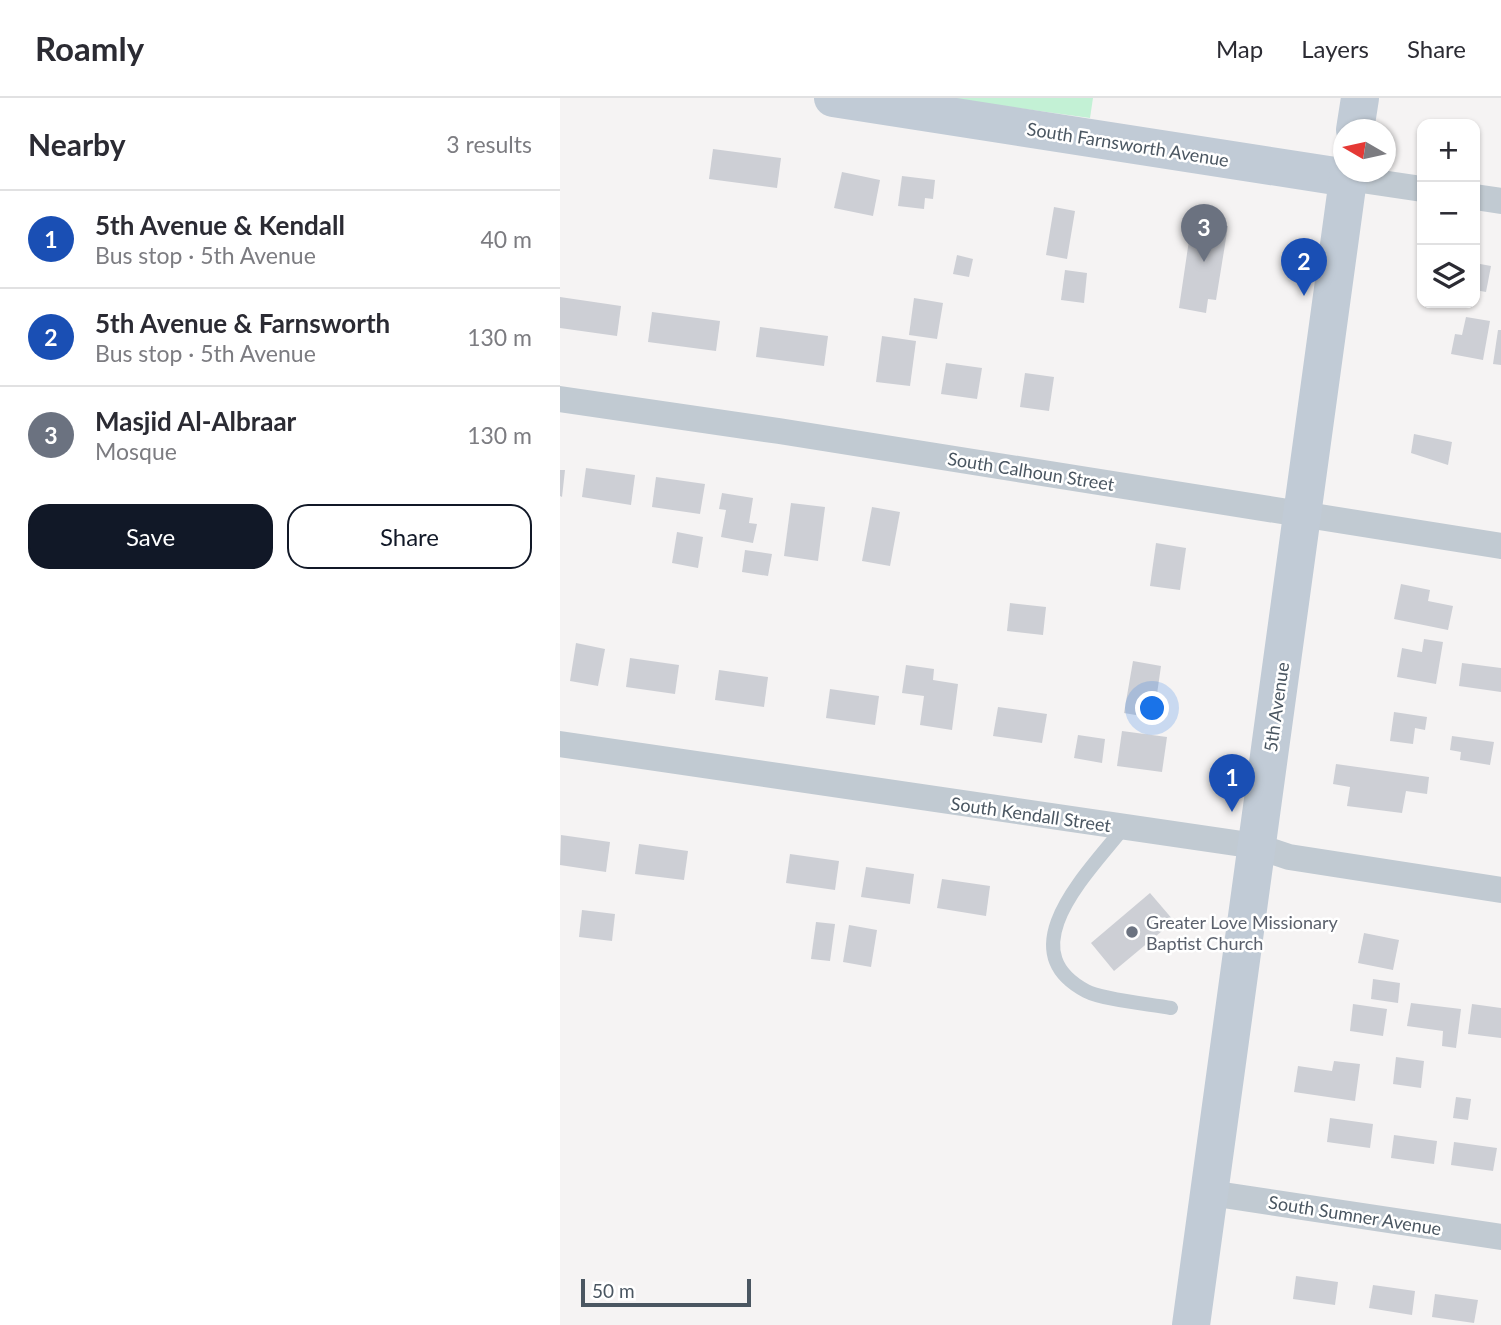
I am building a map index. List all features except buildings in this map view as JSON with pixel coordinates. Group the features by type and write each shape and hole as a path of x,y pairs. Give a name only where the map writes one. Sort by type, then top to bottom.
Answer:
{"street":[{"name":"South Farnsworth Avenue","path":"833,98 1333,173"},
{"path":"1357,119 1360,98"},
{"name":"5th Avenue","path":"1191,1325 1348,182"},
{"name":"South Farnsworth Avenue","path":"1386,182 1417,188"},
{"path":"1480,198 1501,201"},
{"name":"South Calhoun Street","path":"560,399 792,433 1501,546"},
{"name":"South Kendall Street","path":"560,744 1256,846 1289,857 1501,890"},
{"name":"South Sumner Avenue","path":"1210,1193 1501,1237"}],"lane":[{"path":"1124,827 1060,911 1051,937 1058,965 1068,979 1088,993 1171,1008"}],"green space":[{"path":"947,98 1093,98 1090,118"}],"place":[{"name":"Masjid Al-Albraar","path":"1204,262"},
{"name":"5th Avenue & Farnsworth","path":"1304,296"},
{"name":"5th Avenue & Kendall","path":"1232,812"},
{"name":"Greater Love Missionary Baptist Church","path":"1132,932"}]}
